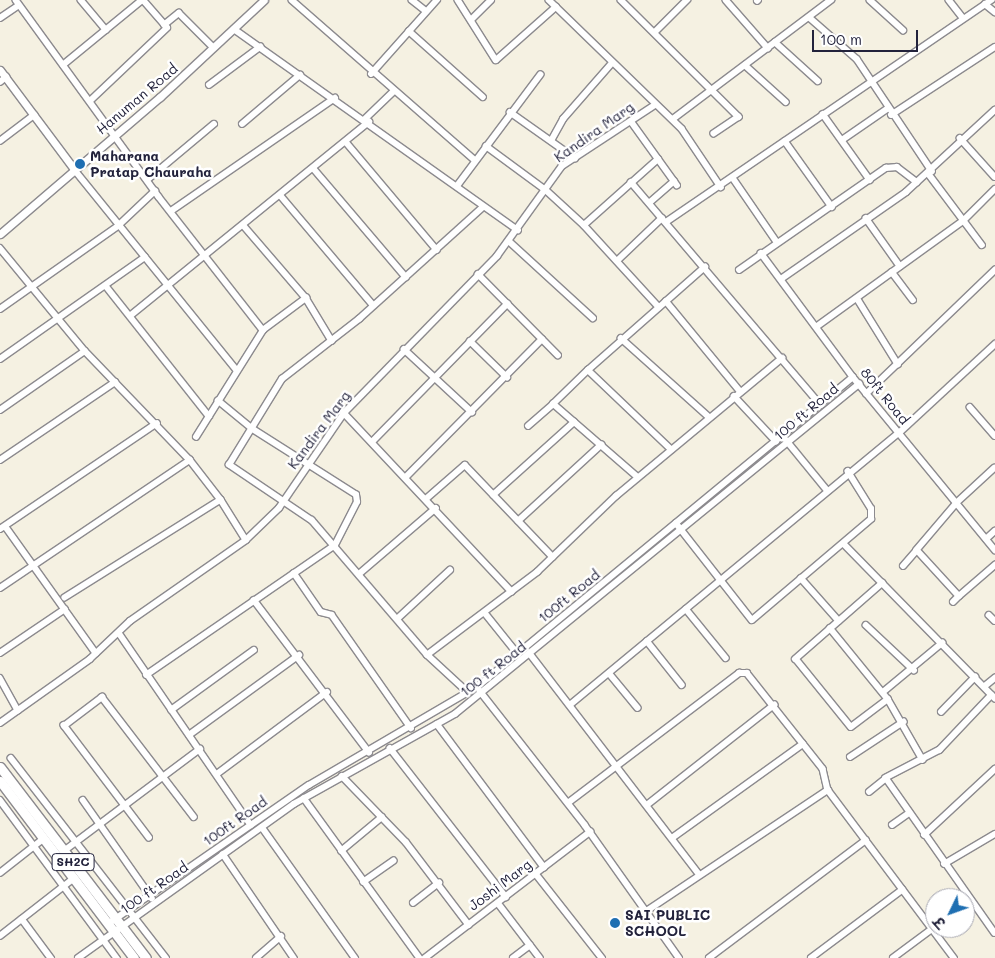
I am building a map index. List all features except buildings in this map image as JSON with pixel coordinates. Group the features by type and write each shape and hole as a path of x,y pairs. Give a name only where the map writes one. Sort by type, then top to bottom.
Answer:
{"main road":[{"name":"SH2C","path":"0,767 146,958"},
{"name":"SH2C","path":"0,781 134,958"}],"street":[{"path":"81,0 106,30"},
{"path":"63,65 142,0 164,25 166,28 90,101"},
{"name":"Hanuman Road","path":"0,234 214,48 264,0"},
{"path":"292,0 371,74 475,160"},
{"path":"412,0 426,11"},
{"path":"371,74 437,0"},
{"path":"458,0 496,60 556,7"},
{"path":"471,20 491,0"},
{"path":"549,0 655,105 673,119 721,186"},
{"path":"621,0 656,31 739,117 714,134"},
{"path":"656,31 687,0"},
{"path":"726,0 768,48"},
{"path":"673,119 832,0"},
{"path":"870,0 903,30"},
{"path":"949,0 963,18"},
{"path":"616,260 664,220 733,178 963,18 988,2 995,12"},
{"path":"0,18 17,3 155,191 207,255 263,330"},
{"path":"164,25 179,13 214,48"},
{"path":"809,17 856,59 869,82 963,221 982,244"},
{"path":"234,29 367,120 457,186 482,208 518,230"},
{"path":"409,31 483,97"},
{"path":"775,42 818,81"},
{"path":"210,85 260,47"},
{"path":"892,115 995,47"},
{"path":"551,142 562,119 612,63"},
{"path":"745,65 786,102"},
{"path":"0,70 3,80 34,114 118,226 237,370"},
{"path":"242,124 300,74"},
{"path":"457,186 510,112 540,75"},
{"path":"130,316 346,142 393,92"},
{"path":"171,211 335,98"},
{"name":"Kandira Marg","path":"0,724 96,653 118,632 246,540 282,502 308,462 344,413 509,241 562,166 655,105"},
{"path":"842,140 888,109"},
{"path":"780,280 930,172 960,138 995,110"},
{"path":"510,112 575,158"},
{"path":"0,141 34,114"},
{"path":"823,114 870,180"},
{"path":"631,120 676,183 649,203"},
{"path":"147,180 214,124"},
{"path":"960,138 995,178"},
{"path":"785,141 832,207"},
{"path":"346,142 437,250"},
{"path":"486,146 546,190 584,225 658,307"},
{"path":"584,225 658,159"},
{"path":"739,270 777,242 870,180 897,166 917,182"},
{"path":"314,169 406,277"},
{"path":"733,178 777,242"},
{"path":"630,182 705,267 821,405"},
{"path":"816,327 963,221 995,189"},
{"path":"0,309 118,226 155,191"},
{"path":"281,196 373,305"},
{"path":"468,693 426,655 335,544 282,502 229,465 282,379 332,341 437,250 482,208"},
{"path":"866,218 900,266"},
{"path":"244,226 306,298 332,341"},
{"path":"509,241 593,318"},
{"path":"0,248 85,352 157,423 190,460 221,500 246,540"},
{"name":"80ft Road","path":"761,253 853,378 995,550"},
{"path":"0,359 59,320 145,257"},
{"path":"528,426 621,338 705,267"},
{"path":"866,394 995,270"},
{"path":"892,272 913,300"},
{"path":"478,274 558,355"},
{"path":"106,286 209,416"},
{"path":"196,437 263,330 306,298"},
{"path":"857,298 898,364"},
{"path":"666,300 740,391"},
{"path":"373,441 507,304"},
{"path":"621,338 709,417"},
{"path":"406,476 507,377 542,339"},
{"path":"470,340 507,377"},
{"path":"571,704 848,472 899,433 995,344"},
{"path":"404,349 472,412"},
{"path":"0,410 85,352"},
{"path":"426,655 485,614 512,592 553,557 638,477 782,358"},
{"path":"588,370 671,449"},
{"name":"100ft Road","path":"78,958 102,940 110,928 119,922 129,910 251,825 477,688 853,378"},
{"path":"0,460 115,382"},
{"name":"100 ft Road","path":"119,922 135,916 304,798 390,748 436,724 482,694 859,384"},
{"path":"734,396 776,441"},
{"path":"146,675 335,544 358,499 308,462 252,429 218,401"},
{"path":"553,404 638,477"},
{"path":"970,407 995,436"},
{"path":"344,413 427,498 512,592"},
{"path":"493,495 574,422"},
{"path":"96,653 36,565 20,551 3,528 157,423"},
{"path":"783,436 827,490"},
{"path":"518,521 601,445"},
{"path":"0,588 190,460"},
{"path":"427,498 465,465 553,557"},
{"path":"903,566 957,503 995,468"},
{"path":"676,523 752,620 844,544 872,515 848,472"},
{"path":"65,598 221,500"},
{"path":"359,574 436,508"},
{"path":"986,539 995,531"},
{"path":"844,544 993,696 959,732 923,760 886,778 870,792"},
{"path":"918,550 960,596"},
{"path":"953,602 995,565"},
{"path":"396,619 450,570"},
{"path":"294,573 321,612 332,615 411,728"},
{"path":"801,578 839,621"},
{"path":"883,583 796,659 847,725 856,726 888,699"},
{"path":"254,600 280,637 299,655 370,752"},
{"path":"0,654 65,609"},
{"path":"686,609 726,658"},
{"path":"485,614 518,654"},
{"path":"989,615 995,621"},
{"path":"866,625 914,670"},
{"path":"830,628 888,699 903,722 923,760"},
{"path":"118,632 251,825"},
{"path":"647,641 682,685"},
{"path":"883,692 914,670 942,643"},
{"path":"171,710 254,650"},
{"path":"189,735 299,655"},
{"path":"531,655 571,704 699,874"},
{"path":"608,673 638,708"},
{"path":"568,803 741,673 747,673 774,705 829,778 828,790 925,920"},
{"path":"942,712 975,677"},
{"path":"0,678 18,710"},
{"path":"985,686 995,678"},
{"path":"477,688 590,832 679,958"},
{"path":"217,774 327,692"},
{"path":"149,838 64,726 102,697 194,817"},
{"path":"647,805 774,705"},
{"path":"850,756 903,722"},
{"path":"436,724 544,867"},
{"path":"672,838 803,744"},
{"path":"390,748 506,897"},
{"path":"64,851 200,749"},
{"path":"11,758 166,958"},
{"path":"924,835 995,769"},
{"path":"342,776 382,817 439,883 469,925"},
{"path":"886,778 944,864 995,933"},
{"path":"645,912 699,874 828,790"},
{"path":"304,798 363,882 420,958"},
{"path":"0,800 33,848 117,958"},
{"path":"84,800 154,903"},
{"path":"892,825 909,813"},
{"path":"341,851 382,817"},
{"path":"262,827 355,958"},
{"name":"Joshi Marg","path":"425,958 590,832"},
{"path":"944,864 994,837"},
{"path":"0,873 44,839"},
{"path":"709,958 866,840"},
{"path":"223,854 281,936 294,958"},
{"path":"363,882 394,861"},
{"path":"536,874 602,958"},
{"path":"0,936 73,879"},
{"path":"413,903 439,883"},
{"path":"811,958 902,890"},
{"path":"498,903 540,958"},
{"path":"22,919 51,958"},
{"path":"893,958 925,934"},
{"path":"256,958 281,936"},
{"path":"939,938 954,958"},
{"path":"513,958 530,945"}],"place":[{"name":"Maharana Pratap Chauraha","path":"80,164"},
{"name":"SAI PUBLIC SCHOOL","path":"615,923"}]}
